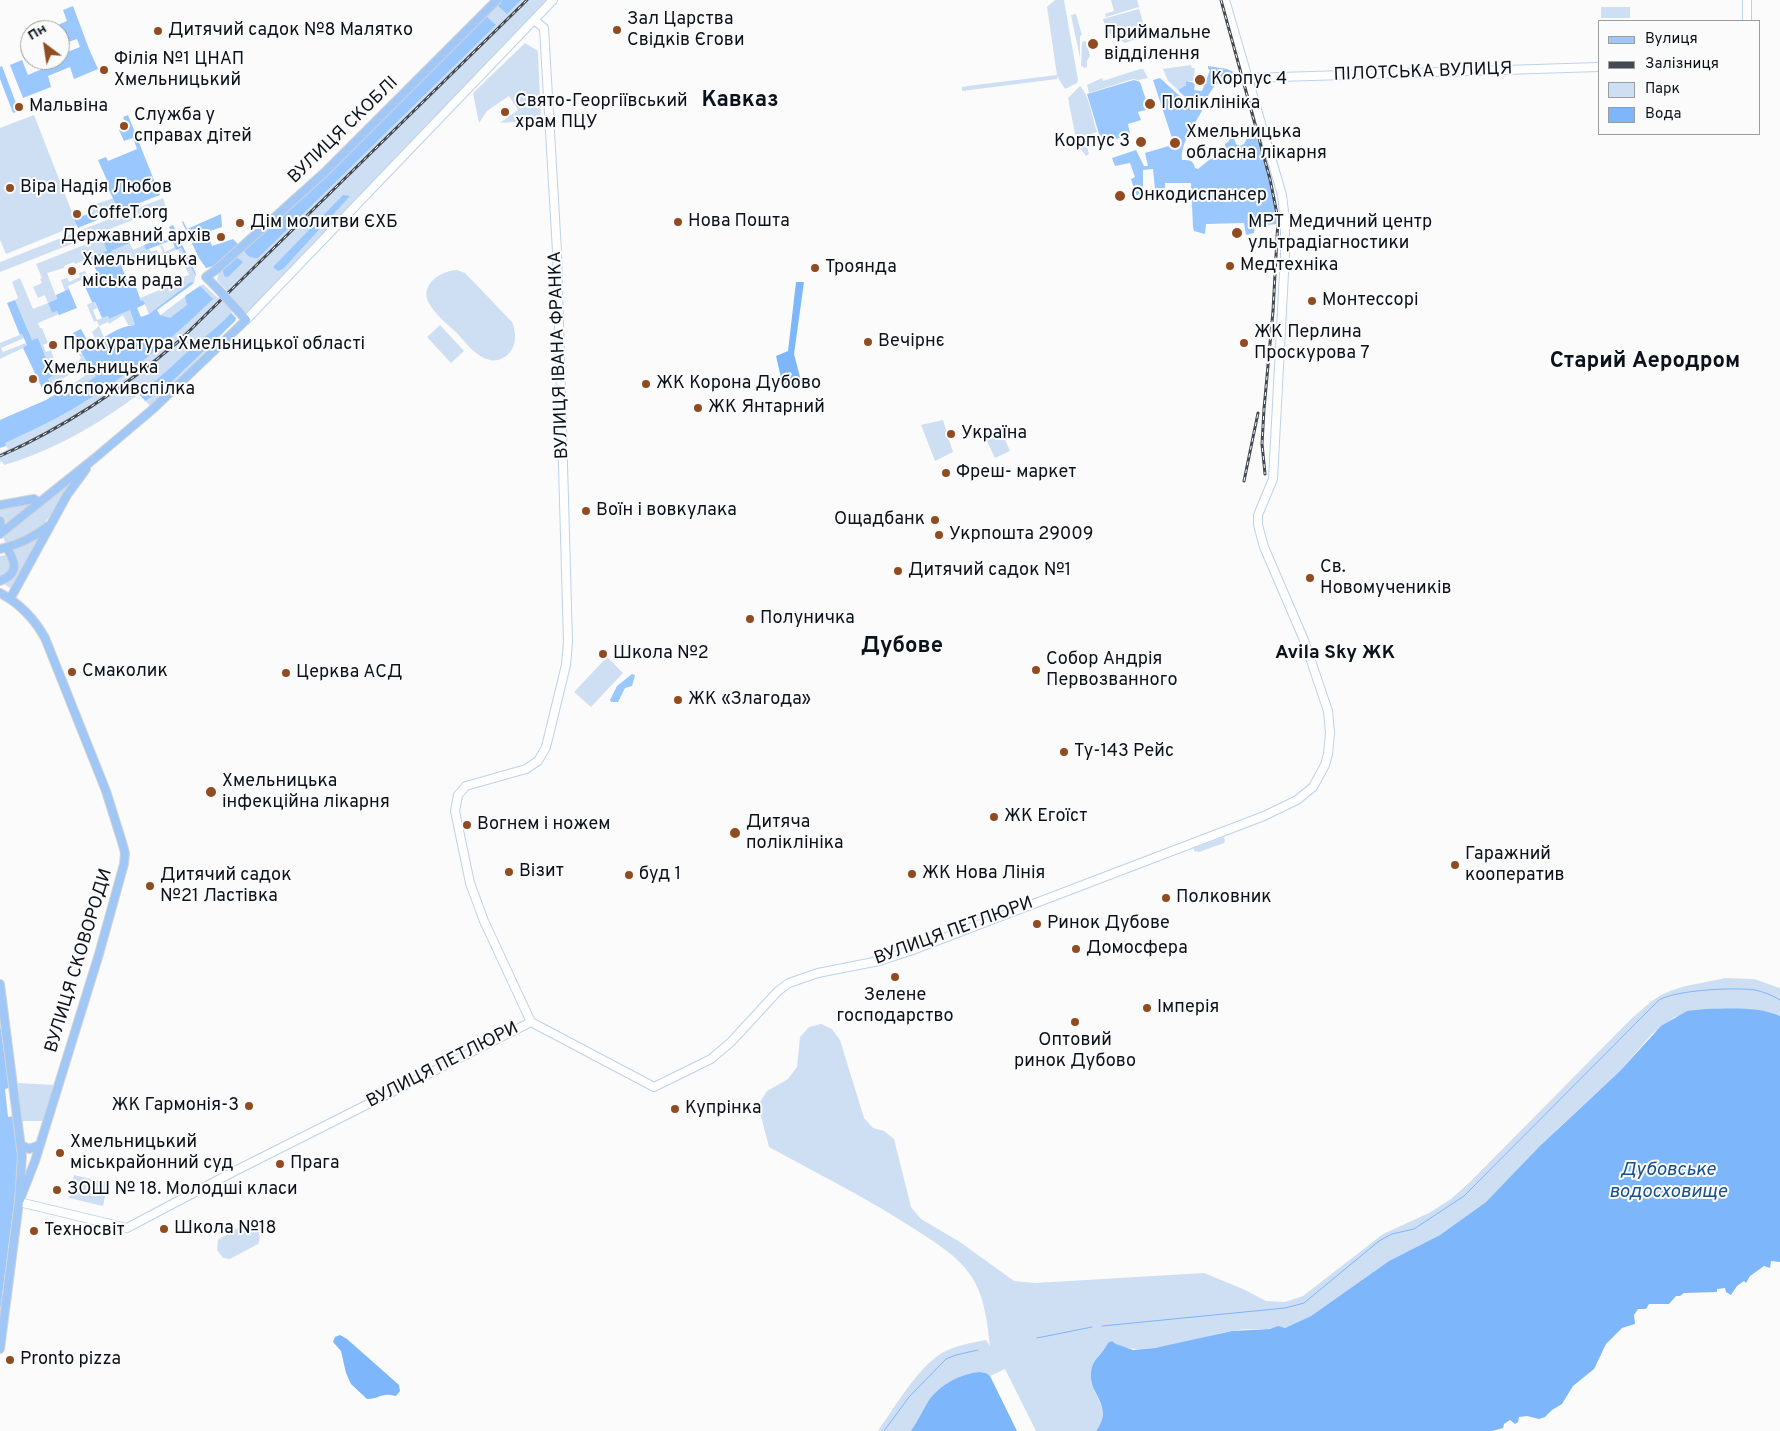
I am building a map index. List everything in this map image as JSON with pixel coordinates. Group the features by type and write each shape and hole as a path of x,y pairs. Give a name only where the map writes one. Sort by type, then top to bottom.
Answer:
{"main road":[{"name":"ВУЛИЦЯ СКОБЛІ","path":"246,320 206,277 326,172 497,0"},
{"path":"1,533 95,458 170,394 246,320 553,0"},
{"path":"1225,0 1248,78"},
{"path":"1747,0 1747,20"},
{"name":"ВУЛИЦЯ ІВАНА ФРАНКА","path":"531,1022 484,921 470,883 455,811 456,799 460,791 469,785 526,769 538,761 546,747 566,665 568,642 557,252 544,28 534,20"},
{"name":"ПІЛОТСЬКА ВУЛИЦЯ","path":"1248,78 1598,67"},
{"name":"ВУЛИЦЯ ПЕТЛЮРИ","path":"19,1202 126,1228 531,1022 654,1087 711,1059 731,1042 778,991 789,983 810,975 879,961 910,951 1264,816 1297,800 1313,787 1325,765 1328,754 1330,733 1328,711 1304,640 1264,547 1258,525 1258,516 1273,479 1285,254 1285,220 1279,183 1248,78"},
{"path":"10,599 78,479 95,458"},
{"path":"0,505 34,499 39,502"},
{"path":"0,521 1,533"},
{"path":"0,581 11,575 14,570 13,558 3,548 36,535 51,524"},
{"name":"ВУЛИЦЯ СКОВОРОДИ","path":"0,593 10,599 32,619 45,638 106,791 125,853 124,864 101,944 40,1145 19,1202"},
{"path":"0,984 21,1146 22,1177 0,1349"},
{"path":"21,1146 29,1149 40,1145"}],"green space":[{"path":"502,0 551,0 246,317 236,307 231,312 236,318 235,321 209,347 206,354 150,406 139,394 75,436 22,459 4,465 2,461 0,462 0,453 8,449 4,443 0,420 58,394 84,377 168,309 203,284 218,298 226,290 217,280 219,271"},
{"path":"1055,0 1064,0 1077,83 1065,89 1057,76 1057,79 962,91 962,87 1057,75 1047,7"},
{"path":"1111,0 1137,0 1139,7 1106,17 1105,14 1114,11"},
{"path":"1601,7 1630,7 1630,18 1601,18"},
{"path":"1139,9 1146,32 1138,38 1125,43 1106,31 1103,19"},
{"path":"1076,14 1082,35 1080,36 1080,58 1071,15"},
{"path":"1086,41 1090,56 1085,68 1081,66 1082,42"},
{"path":"525,43 538,51 541,120 500,123 518,110 509,96 487,111 479,123 473,93"},
{"path":"1191,65 1192,68 1195,68 1193,81 1187,81 1186,85 1178,90 1168,81 1163,69"},
{"path":"1143,69 1148,78 1133,79 1089,93 1087,85 1102,78 1103,81"},
{"path":"1080,86 1088,101 1097,132 1084,136 1089,154 1086,156 1077,144 1068,98"},
{"path":"34,115 77,225 6,254 0,240 0,128"},
{"path":"114,198 118,208 96,217 90,206"},
{"path":"163,198 166,207 0,272 0,262"},
{"path":"102,238 108,251 47,273 57,299 48,303 45,295 38,298 33,287 42,283 40,279 42,278 36,264"},
{"path":"130,243 133,250 144,245 146,250 149,249 151,252 156,250 159,254 163,252 160,246 162,245 165,252 175,247 176,250 138,265 136,259 117,267 111,251"},
{"path":"181,248 196,274 194,283 191,283 149,314 143,300 141,301 140,298 184,280 183,277 189,275 178,249"},
{"path":"457,270 465,273 512,322 515,341 512,349 504,358 493,360 476,353 439,317 430,305 427,292 432,281 444,273"},
{"path":"85,271 88,277 68,286 69,289 65,291 61,280 67,278 69,282 80,277 79,273"},
{"path":"20,278 33,309 48,303 52,313 57,311 59,314 38,323 48,343 43,345 46,352 51,350 58,371 78,361 81,358 79,354 82,354 87,362 51,387 48,379 53,376 38,338 32,340 15,300 18,298 12,282"},
{"path":"94,301 97,308 93,310 97,320 108,316 109,319 130,310 135,325 128,325 123,315 109,324 108,322 99,326 97,321 94,322 87,305"},
{"path":"440,325 464,351 451,363 427,337"},
{"path":"99,326 104,337 97,342 92,332"},
{"path":"22,334 24,338 1,348 3,352 26,343 27,346 0,359 0,343"},
{"path":"943,420 953,452 935,461 921,425"},
{"path":"1000,428 1010,451 995,458 984,435"},
{"path":"66,484 69,487 44,523 18,541 11,543 4,541 4,535"},
{"path":"29,503 29,506 7,524 0,516 0,508"},
{"path":"40,537 12,589 2,583 17,570 14,550"},
{"path":"4,555 10,560 10,566 9,571 0,577 0,556"},
{"path":"607,657 623,673 591,707 574,692"},
{"path":"1224,837 1224,843 1199,852 1194,851 1194,848"},
{"path":"1725,978 1754,979 1780,988 1780,1016 1773,1013 1746,1010 1705,1009 1675,1017 1652,1034 1620,1071 1562,1125 1486,1202 1440,1235 1389,1261 1311,1316 1285,1328 1245,1329 1152,1348 1136,1349 1122,1347 1112,1341 1098,1356 1094,1390 1103,1409 1102,1423 1096,1431 1036,1431 1005,1369 990,1376 980,1372 911,1431 878,1431 915,1378 942,1353 986,1340 990,1346 985,1310 979,1292 966,1269 939,1245 880,1208 769,1147 758,1105 767,1091 788,1079 797,1067 800,1037 809,1027 821,1024 832,1029 840,1040 864,1118 873,1128 884,1131 894,1139 911,1207 921,1219 960,1242 1014,1281 1035,1283 1204,1273 1266,1301 1285,1302 1303,1296 1383,1234 1429,1213 1451,1199 1632,1018 1654,999 1677,988"},
{"path":"18,1083 54,1085 43,1121 21,1121"},
{"path":"74,1175 108,1183 103,1206 69,1198"},
{"path":"246,1223 258,1230 260,1237 258,1244 230,1259 223,1258 217,1250 218,1240"}],"shaded area":[{"path":"502,0 521,0 507,14 497,5"},
{"path":"73,6 98,69 74,79 70,67 70,51 80,47 77,39 70,41 70,20 67,20 63,10"},
{"path":"485,15 496,25 258,258 247,255 243,249"},
{"path":"20,61 20,70 26,70 28,75 40,70 63,70 48,76 51,87 23,98 10,65"},
{"path":"2,66 19,111 13,113 0,79 0,67"},
{"path":"1208,66 1227,69 1236,73 1215,85 1202,105 1184,96 1178,90 1186,85 1186,81 1195,83 1194,90 1202,91 1210,70"},
{"path":"1160,78 1183,99 1203,109 1189,134 1182,154 1182,160 1191,161 1195,168 1198,169 1209,160 1226,152 1225,144 1229,141 1231,135 1233,135 1236,144 1240,146 1244,144 1248,136 1255,134 1273,190 1277,224 1255,226 1254,233 1246,235 1244,223 1206,224 1205,234 1194,231 1191,183 1165,183 1165,188 1155,189 1153,169 1143,170 1143,193 1136,195 1131,179 1135,177 1130,163 1115,166 1112,158 1136,150 1144,166 1148,166 1145,153 1172,145 1173,141 1153,80"},
{"path":"1134,80 1140,82 1149,109 1138,112 1141,120 1128,124 1130,134 1102,144 1087,94"},
{"path":"128,115 160,195 119,211 107,186 109,185 98,160 106,157 108,161 137,149 133,138 124,141 119,130 127,127 123,117"},
{"path":"343,195 350,196 283,269 278,271 273,267"},
{"path":"93,212 97,220 78,228 74,219"},
{"path":"221,214 222,227 210,231 211,235 208,236 212,246 233,239 239,245 214,266 206,268 199,258 182,222 187,229"},
{"path":"173,225 195,275 181,248 176,250 172,240 146,250 144,245 158,239 162,235 165,241 174,237 169,227"},
{"path":"121,230 125,241 129,240 130,243 111,251 117,266 121,265 127,280 133,279 141,301 143,300 145,304 137,308 141,317 149,314 191,282 194,283 157,310 160,315 170,318 187,305 185,296 200,286 213,299 121,378 53,420 5,443 6,446 0,448 0,420 46,400 72,384 77,390 96,376 82,354 73,333 81,329 87,340 83,343 87,349 116,330 135,325 130,310 109,319 108,316 102,318 82,280 97,273 91,257 107,251 102,238"},
{"path":"237,258 243,262 228,277 224,276 223,270"},
{"path":"69,289 77,308 59,315 57,311 52,313 48,303 57,299 56,295"},
{"path":"15,300 32,340 38,338 53,376 48,379 51,387 46,390 42,388 23,348 27,345 22,334 20,335 7,303"},
{"path":"231,313 236,318 235,321 164,389 145,401 139,394"},
{"path":"632,674 635,675 632,686 625,688 618,702 611,702 610,700 617,686"},
{"path":"0,1023 9,1088 5,1089 8,1117 14,1116 18,1158 17,1181 0,1312"}],"water":[{"path":"796,282 804,282 794,354 801,381 788,387 784,386 782,382 776,356 788,351"},
{"name":"Дубовське водосховище","path":"1752,1009 1780,1016 1780,1262 1771,1261 1770,1268 1764,1266 1750,1276 1746,1283 1744,1281 1737,1286 1731,1295 1726,1292 1725,1288 1717,1289 1717,1292 1684,1293 1676,1296 1669,1304 1649,1304 1646,1309 1638,1309 1634,1315 1635,1324 1622,1328 1606,1344 1594,1369 1573,1386 1562,1404 1545,1417 1539,1419 1527,1416 1519,1417 1518,1422 1515,1424 1510,1420 1504,1424 1503,1428 1492,1431 1096,1431 1103,1415 1100,1401 1091,1381 1091,1373 1093,1364 1108,1343 1112,1341 1133,1350 1155,1348 1232,1331 1270,1329 1278,1326 1285,1328 1311,1316 1389,1261 1440,1235 1486,1202 1540,1146 1620,1071 1661,1026 1687,1011"},
{"path":"340,1335 399,1385 400,1391 396,1396 383,1395 367,1399 351,1384 346,1373 341,1351 333,1342 335,1337"},
{"path":"980,1372 990,1376 1017,1431 911,1431 929,1400 939,1389 958,1378"}],"waterway":[{"path":"1102,1326 1285,1308 1304,1303 1379,1241 1392,1234 1414,1229 1464,1196 1659,1000 1691,992 1734,989 1755,990 1780,1000"},
{"path":"1037,1338 1092,1327"},
{"path":"884,1431 909,1397 946,1359 978,1350"}],"railway":[{"path":"0,456 48,432 94,405 179,341 527,0"},
{"path":"1221,0 1270,179 1278,219 1273,311 1262,444 1265,474"},
{"path":"1244,481 1258,413"}],"place":[{"name":"Зал Царства Свідків Єгови","path":"617,30"},
{"name":"Дитячий садок №8 Малятко","path":"158,31"},
{"name":"Приймальне відділення","path":"1093,44"},
{"name":"Філія №1 ЦНАП Хмельницький","path":"104,70"},
{"name":"Корпус 4","path":"1200,80"},
{"name":"Поліклініка","path":"1150,104"},
{"name":"Мальвіна","path":"19,107"},
{"name":"Свято-Георгіївський храм ПЦУ","path":"505,112"},
{"name":"Служба у справах дітей","path":"124,126"},
{"name":"Корпус 3","path":"1141,142"},
{"name":"Хмельницька обласна лікарня","path":"1175,143"},
{"name":"Віра Надія Любов","path":"10,188"},
{"name":"Онкодиспансер","path":"1120,196"},
{"name":"CoffeT.org","path":"77,214"},
{"name":"Нова Пошта","path":"678,222"},
{"name":"Дім молитви ЄХБ","path":"240,223"},
{"name":"МРТ Медичний центр ультрадіагностики","path":"1237,233"},
{"name":"Державний архів","path":"221,237"},
{"name":"Медтехніка","path":"1230,266"},
{"name":"Троянда","path":"815,268"},
{"name":"Хмельницька міська рада","path":"72,271"},
{"name":"Монтессорі","path":"1312,301"},
{"name":"Вечірнє","path":"868,342"},
{"name":"ЖК Перлина Проскурова 7","path":"1244,343"},
{"name":"Прокуратура Хмельницької області","path":"53,345"},
{"name":"Хмельницька облспоживспілка","path":"33,379"},
{"name":"ЖК Корона Дубово","path":"646,384"},
{"name":"ЖК Янтарний","path":"698,408"},
{"name":"Україна","path":"951,434"},
{"name":"Фреш- маркет","path":"946,473"},
{"name":"Воїн і вовкулака","path":"586,511"},
{"name":"Ощадбанк","path":"935,520"},
{"name":"Укрпошта 29009","path":"939,535"},
{"name":"Дитячий садок №1","path":"898,571"},
{"name":"Св. Новомучеників","path":"1310,578"},
{"name":"Полуничка","path":"750,619"},
{"name":"Школа №2","path":"603,654"},
{"name":"Собор Андрія Первозванного","path":"1036,670"},
{"name":"Смаколик","path":"72,672"},
{"name":"Церква АСД","path":"286,673"},
{"name":"ЖК «Злагода»","path":"678,700"},
{"name":"Ту-143 Рейс","path":"1064,752"},
{"name":"Хмельницька інфекційна лікарня","path":"211,792"},
{"name":"ЖК Егоїст","path":"994,817"},
{"name":"Вогнем і ножем","path":"467,825"},
{"name":"Дитяча поліклініка","path":"735,833"},
{"name":"Гаражний кооператив","path":"1455,865"},
{"name":"Візит","path":"509,872"},
{"name":"ЖК Нова Лінія","path":"912,874"},
{"name":"буд 1","path":"629,875"},
{"name":"Дитячий садок №21 Ластівка","path":"150,886"},
{"name":"Полковник","path":"1166,898"},
{"name":"Ринок Дубове","path":"1037,924"},
{"name":"Домосфера","path":"1076,949"},
{"name":"Зелене господарство","path":"895,977"},
{"name":"Імперія","path":"1147,1008"},
{"name":"Оптовий ринок Дубово","path":"1075,1022"},
{"name":"ЖК Гармонія-3","path":"249,1106"},
{"name":"Купрінка","path":"675,1109"},
{"name":"Хмельницький міськрайонний суд","path":"60,1153"},
{"name":"Прага","path":"280,1164"},
{"name":"ЗОШ № 18. Молодші класи","path":"57,1190"},
{"name":"Школа №18","path":"164,1229"},
{"name":"Техносвіт","path":"34,1231"},
{"name":"Pronto pizza","path":"10,1360"}],"district":[{"name":"Кавказ","path":"740,102"},
{"name":"Старий Аеродром","path":"1645,363"},
{"name":"Дубове","path":"902,648"},
{"name":"Avila Sky ЖК","path":"1335,654"}]}
